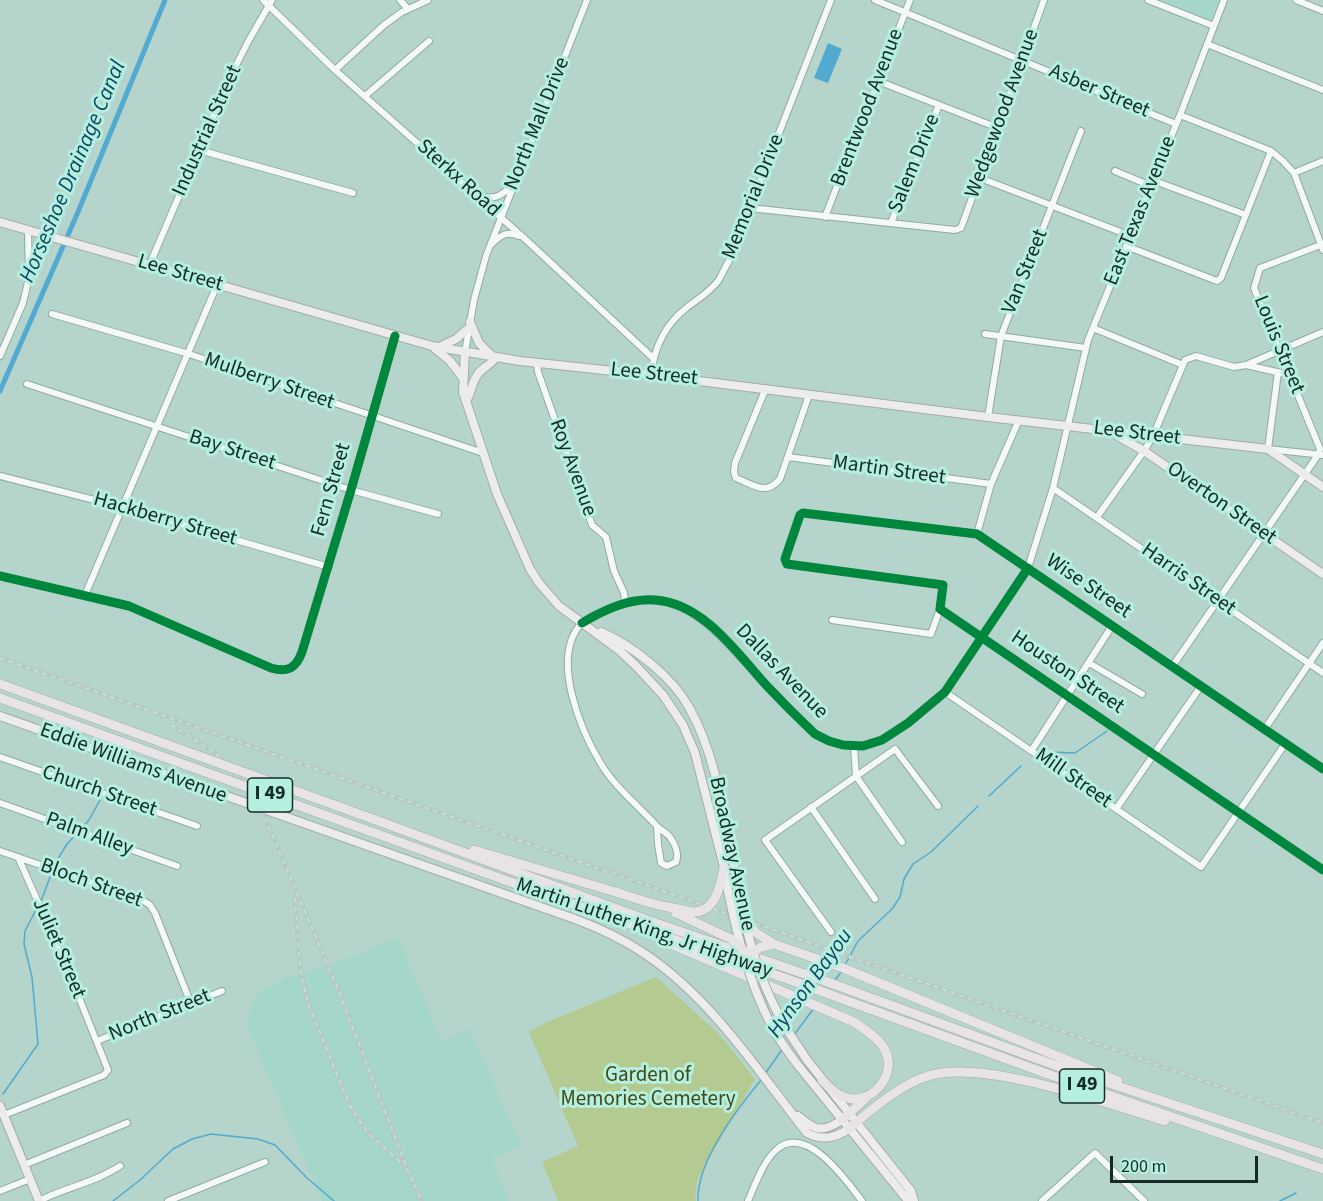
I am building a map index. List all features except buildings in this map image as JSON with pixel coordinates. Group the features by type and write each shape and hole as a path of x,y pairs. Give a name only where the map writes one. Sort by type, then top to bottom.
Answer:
{"highway":[{"name":"Martin Luther King, Jr Highway","path":"0,684 647,920 825,981 1057,1066 1323,1154"},
{"name":"Martin Luther King, Jr Highway","path":"0,698 1045,1073 1323,1169"},
{"path":"388,824 657,905 708,927 741,947 750,956 774,944"},
{"path":"657,905 694,912 704,909 716,898 729,867"},
{"path":"741,905 755,932 774,944 843,968 950,1011 1109,1076 1136,1091"},
{"path":"604,915 832,1012 861,1026 875,1036 885,1050 888,1060 887,1076 880,1087 842,1120"},
{"path":"849,1129 915,1081 931,1075 955,1072 989,1073 1063,1090 1297,1160"},
{"path":"822,1080 831,1090 845,1098 862,1098 871,1094"}],"main road":[{"name":"Lee Street","path":"0,222 436,347 537,363 766,388 988,417 1268,449"},
{"path":"463,378 436,347 456,339 470,325 479,343 494,357 492,364 477,375 473,382 472,392 466,401"},
{"name":"Broadway Avenue","path":"465,352 463,392 497,494 530,569 559,606 619,650 636,666 663,695 683,725 695,753 741,905 754,988 774,1031 849,1129 911,1191 913,1201"},
{"name":"Overton Street","path":"1083,427 1119,436 1144,451 1323,574"},
{"path":"1268,449 1323,487"},
{"name":"Broadway Avenue","path":"582,623 620,640 644,658 671,685 689,708 709,755 741,947"},
{"name":"Eddie Williams Avenue","path":"0,716 610,933 643,952 695,995 807,1133 817,1138 828,1139 849,1129"},
{"name":"Broadway Avenue","path":"750,956 782,1022 822,1080 850,1112 882,1162"},
{"name":"Eddie Williams Avenue","path":"785,1105 808,1124 820,1130 829,1128 842,1120"},
{"path":"0,1106 39,1201"}],"street":[{"name":"Sterkx Road","path":"263,0 271,3 335,70 501,217 653,358"},
{"path":"399,0 408,9"},
{"path":"335,70 384,25 408,9 428,0"},
{"name":"North Mall Drive","path":"465,352 474,300 490,247 587,0"},
{"name":"Memorial Drive","path":"651,375 653,358 663,335 674,319 718,281 736,246 831,0"},
{"name":"Asber Street","path":"874,0 1176,124"},
{"name":"Brentwood Avenue","path":"825,217 910,0"},
{"name":"Wedgewood Avenue","path":"891,223 955,230 961,228 1044,0"},
{"path":"1148,0 1214,26"},
{"name":"East Texas Avenue","path":"1069,426 1086,348 1093,328 1224,0"},
{"path":"1296,0 1323,11"},
{"name":"Industrial Street","path":"149,266 244,49 271,3"},
{"path":"365,96 429,42"},
{"path":"1207,44 1323,90"},
{"path":"878,81 998,128"},
{"name":"Salem Drive","path":"891,223 939,105"},
{"path":"1180,115 1271,151 1283,161 1293,173 1322,246"},
{"name":"Van Street","path":"988,417 1001,336 1081,131"},
{"path":"199,150 353,193"},
{"path":"1126,246 1217,281 1221,278 1271,151"},
{"path":"1293,173 1323,161"},
{"path":"1115,171 1246,215"},
{"path":"980,178 1131,236"},
{"path":"474,193 487,198 495,197 514,185"},
{"path":"750,208 891,223"},
{"path":"0,356 23,303 29,278 28,230"},
{"path":"490,247 505,234 524,238"},
{"name":"Louis Street","path":"1321,455 1281,350 1254,288 1260,268 1322,246"},
{"path":"0,576 85,595 217,285"},
{"name":"Mulberry Street","path":"52,314 189,354 483,453"},
{"path":"1093,328 1183,365"},
{"path":"1097,517 1153,436 1185,360 1196,356 1234,367 1246,365 1323,332"},
{"path":"985,334 1086,348"},
{"name":"Fern Street","path":"85,595 144,611 279,670 292,668 297,664 329,567 395,336"},
{"name":"Roy Avenue","path":"537,363 538,372 592,525 606,537 614,571 624,593 625,603"},
{"path":"1246,365 1290,375"},
{"path":"1268,449 1278,372"},
{"name":"Bay Street","path":"27,384 351,490 438,514"},
{"path":"766,388 735,463 734,472 736,478 766,489 774,487 780,479 809,395"},
{"path":"977,534 991,484 1018,420"},
{"name":"Dallas Avenue","path":"582,623 625,603 653,599 672,603 685,609 715,630 815,734 829,741 854,746 863,746 882,740 945,692 1028,568 1053,488 1069,426"},
{"name":"Lee Street","path":"1268,449 1321,455"},
{"path":"1172,667 1304,474 1321,455"},
{"name":"Martin Street","path":"788,457 991,484"},
{"name":"Hackberry Street","path":"0,476 122,507 329,567"},
{"name":"Harris Street","path":"1053,488 1323,673"},
{"name":"Wise Street","path":"940,609 943,585 787,564 785,559 800,514 977,534 1323,770"},
{"path":"832,620 932,634 940,609"},
{"name":"Houston Street","path":"940,609 1323,870"},
{"path":"582,623 575,635 566,667 571,692 585,732 602,765 657,827 668,834 678,857 676,862 667,866 661,863 657,827"},
{"path":"1032,750 1112,626"},
{"path":"1264,730 1323,643"},
{"path":"1089,663 1142,694"},
{"path":"1116,808 1201,686"},
{"name":"Mill Street","path":"945,692 1201,867 1239,812"},
{"path":"1239,812 1286,744"},
{"path":"854,746 856,776 902,842"},
{"path":"831,932 765,840 895,749 938,806"},
{"name":"Church Street","path":"0,757 197,826"},
{"name":"Palm Alley","path":"0,803 177,866"},
{"path":"811,807 875,899"},
{"name":"Bloch Street","path":"0,850 150,904 191,1004"},
{"name":"Juliet Street","path":"4,1115 107,1073 107,1066 97,1041 18,857"},
{"name":"North Street","path":"97,1041 222,991"},
{"path":"24,1165 127,1123"},
{"path":"750,1200 767,1161 776,1150 787,1144 798,1143 814,1149 835,1166 862,1201"},
{"path":"1042,1201 1095,1153 1143,1201"},
{"path":"168,1201 265,1162"},
{"path":"39,1201 62,1190 103,1177 120,1166"},
{"path":"0,1191 30,1179"}],"shaded area":[{"path":"1162,0 1219,0 1211,20"},
{"path":"398,938 442,1041 470,1029 521,1145 492,1158 509,1201 322,1201 246,1023 258,994 282,979 334,964"}],"green space":[{"name":"Garden of Memories Cemetery","path":"656,977 719,1034 755,1079 698,1178 696,1201 558,1201 542,1162 578,1146 529,1032 545,1023"}],"water":[{"path":"828,43 842,49 828,83 814,78"}],"waterway":[{"name":"Horseshoe Drainage Canal","path":"0,391 78,212 165,0"},
{"name":"Hynson Bayou","path":"1049,752 1075,753 1107,731"},
{"name":"Hynson Bayou","path":"989,796 1021,766"},
{"path":"81,829 100,800"},
{"name":"Hynson Bayou","path":"845,965 858,941 892,909 900,897 904,879 913,864 931,852 978,806"},
{"path":"53,867 67,844 78,832"},
{"path":"41,901 52,872"},
{"path":"3,1094 38,1044 32,977 24,944 25,931 37,908"},
{"name":"Hynson Bayou","path":"835,980 841,972"},
{"name":"Hynson Bayou","path":"794,1035 814,1008"},
{"name":"Hynson Bayou","path":"765,1074 781,1051"},
{"name":"Hynson Bayou","path":"698,1201 699,1186 711,1153 730,1121 761,1080"},
{"name":"Hynson Bayou","path":"113,1201 140,1180 173,1149 192,1139 211,1134 258,1139 275,1145 306,1177 334,1201"},
{"path":"1280,1201 1296,1193"}],"railway":[{"path":"0,658 1323,1123"},
{"path":"171,725 214,752 240,779 261,809 335,982 408,1171 422,1201"},
{"path":"295,898 300,969 308,1004 350,1106 370,1135 403,1164"}],"cycle path":[{"path":"0,576 129,606 271,668 282,670 291,668 302,652 395,336"},
{"path":"1323,769 977,534 803,513 800,515 785,559 787,564 943,585 940,609 1323,870"},
{"path":"582,623 608,609 636,601 655,600 672,603 689,610 718,632 815,734 843,745 863,746 882,740 908,723 945,692 1028,568"}]}
